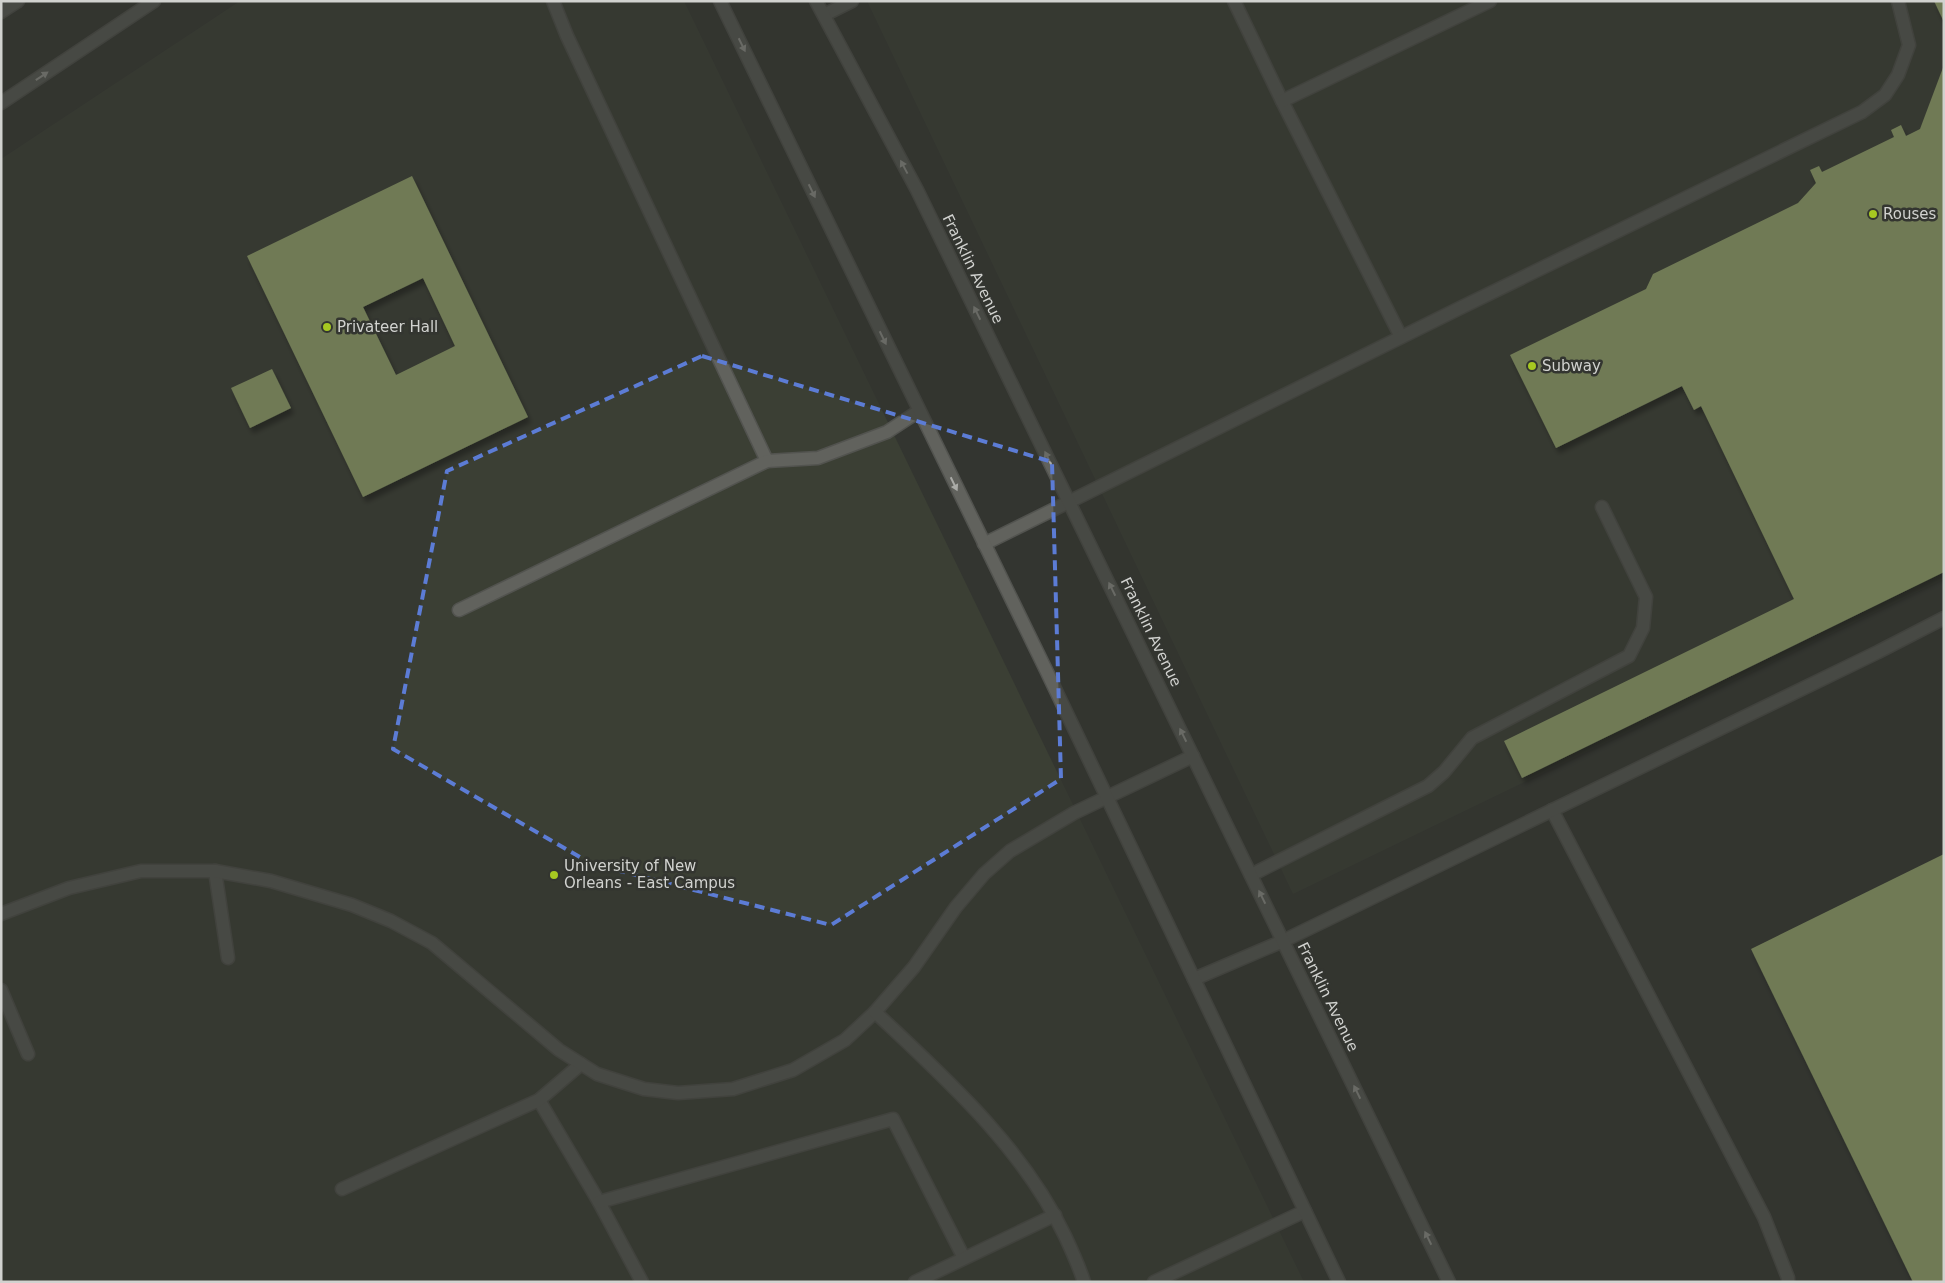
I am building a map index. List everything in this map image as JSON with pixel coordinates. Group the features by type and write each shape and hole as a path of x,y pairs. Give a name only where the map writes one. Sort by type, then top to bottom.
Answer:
{"street":[{"path":"1,12 18,1"},
{"path":"1,103 154,1"},
{"path":"553,1 567,36 767,461"},
{"path":"720,1 1107,798 1339,1282"},
{"name":"Franklin Avenue","path":"816,1 917,190 1449,1282"},
{"path":"824,16 852,1"},
{"path":"1234,1 1282,101 1402,337"},
{"path":"1282,101 1490,1"},
{"path":"984,544 1862,112 1884,95 1898,75 1908,45 1898,1"},
{"path":"459,610 767,461 818,458 887,432 919,411"},
{"path":"1251,875 1428,786 1444,772 1472,738 1628,656 1643,628 1646,598 1602,507"},
{"path":"1194,979 1283,941 1878,652 1944,618"},
{"path":"1,914 69,888 141,871 215,871 271,881 352,905 391,921 432,943 558,1050 597,1074 644,1089 678,1093 733,1089 793,1070 845,1040 875,1012 914,967 956,907 984,874 1010,851 1074,813 1193,756"},
{"path":"1552,810 1764,1217 1788,1282"},
{"path":"215,871 228,958"},
{"path":"1,990 28,1054"},
{"path":"875,1012 950,1083 1024,1167 1055,1215 1084,1282"},
{"path":"342,1189 539,1100 581,1064"},
{"path":"539,1100 599,1202 642,1282"},
{"path":"599,1202 893,1118 964,1258"},
{"path":"1154,1282 1305,1211"},
{"path":"915,1282 1055,1215"}],"highlighted area":[{"path":"702,356 1052,462 1061,779 831,925 592,864 393,749 447,471"}],"shaded area":[{"name":"University of New Orleans - East Campus","path":"240,1 684,1 1304,1282 1,1282 1,159"},
{"path":"867,1 1944,1 1944,579 1293,894"}],"building":[{"path":"1934,1 1944,1 1944,22"},
{"path":"1944,65 1944,572 1522,778 1504,741 1794,599 1701,406 1694,410 1682,386 1556,448 1510,355 1646,289 1653,274 1798,203 1816,183 1810,170 1819,166 1822,172 1894,137 1891,130 1901,125 1906,136 1920,129"},
{"name":"Privateer Hall","path":"412,176 528,417 363,497 247,256","holes":["423,278 455,346 396,375 363,307"]},
{"path":"272,369 291,408 250,428 231,388"},
{"path":"1944,854 1944,1282 1913,1282 1751,949"}],"place":[{"name":"Rouses","path":"1873,214"},
{"name":"Privateer Hall","path":"327,327"},
{"name":"Subway","path":"1532,366"},
{"name":"University of New Orleans - East Campus","path":"554,875"}]}
